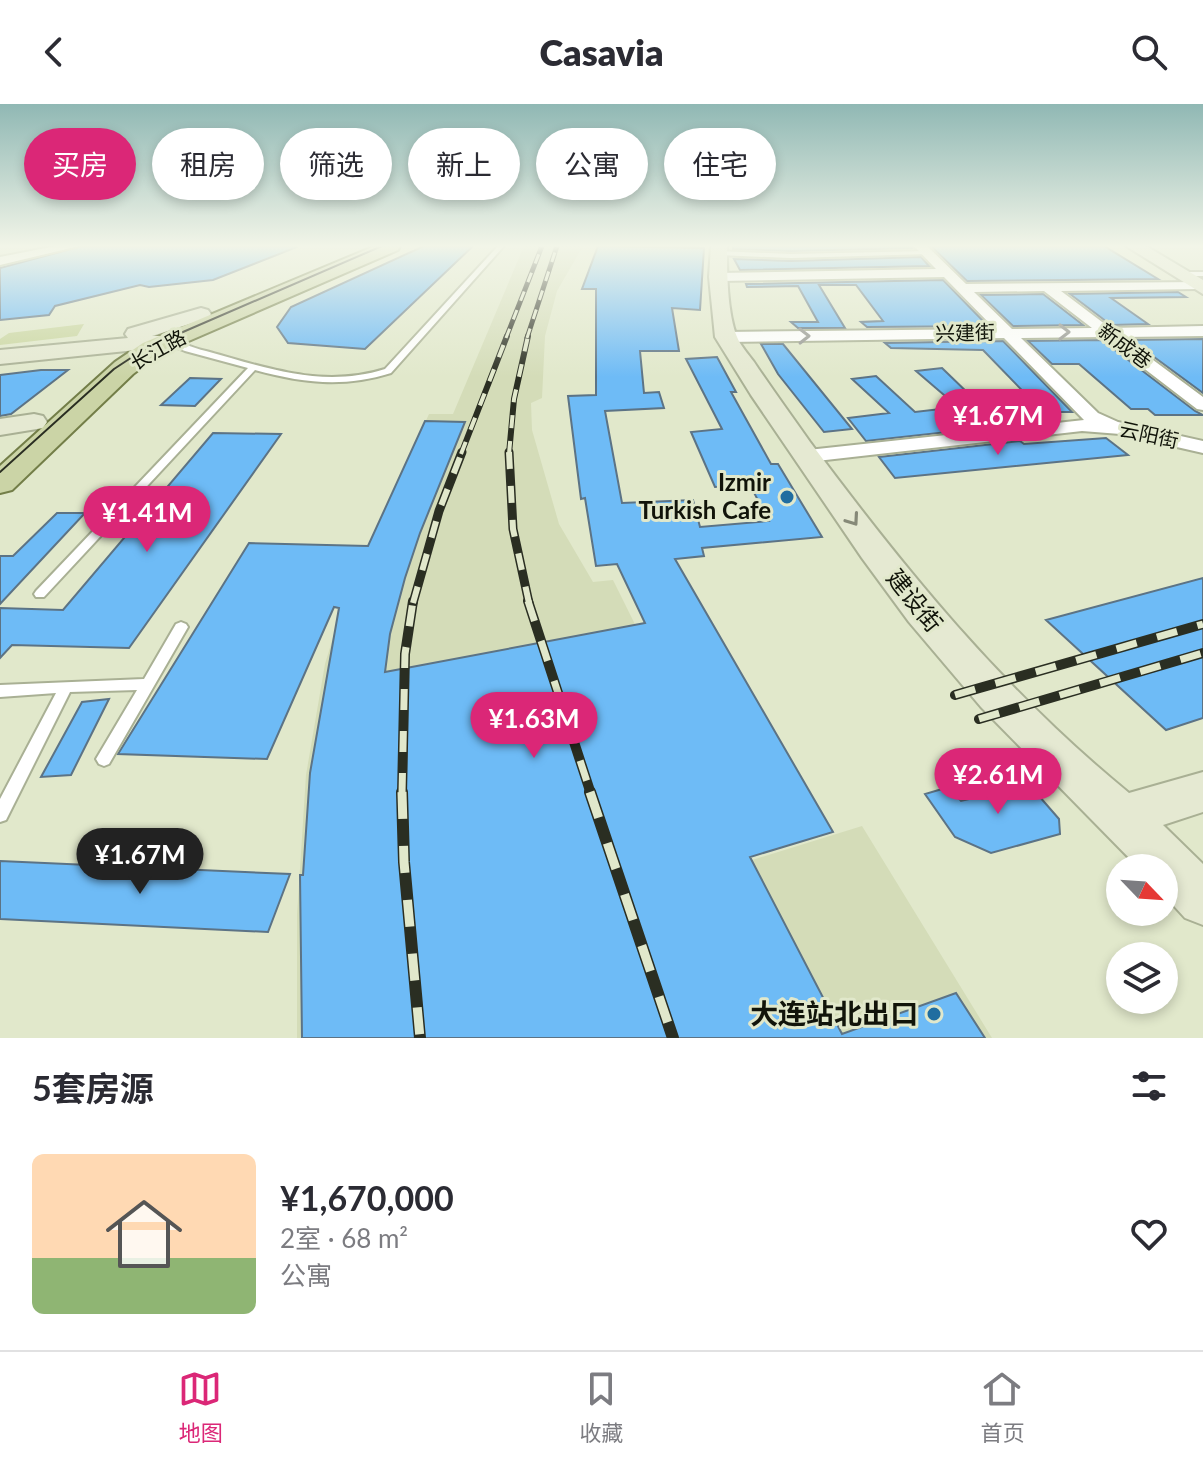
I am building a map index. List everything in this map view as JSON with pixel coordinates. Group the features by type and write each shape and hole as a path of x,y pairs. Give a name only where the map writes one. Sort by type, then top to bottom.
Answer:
{"main road":[{"path":"82,347 201,314 258,290"},
{"name":"长江路","path":"0,483 124,368 155,346 288,290"},
{"name":"建设街","path":"720,290 726,337 763,395 922,613 995,696 1073,774 1122,816 1203,900"},
{"path":"0,451 110,360 155,346 201,314"},
{"path":"0,357 82,347 155,346"},
{"path":"0,364 155,346"},
{"path":"0,427 34,422"},
{"path":"1122,816 1203,792"}],"street":[{"path":"965,290 1092,417 1120,428"},
{"name":"新成巷","path":"1050,290 1195,393 1203,405"},
{"name":"兴建街","path":"726,337 1203,331"},
{"name":"云阳街","path":"808,456 1082,425 1120,428 1203,447"}],"lane":[{"path":"155,346 324,381 367,380 388,371 462,290"},
{"path":"40,594 255,365"},
{"path":"104,759 181,627"},
{"path":"0,691 146,684"},
{"path":"0,815 66,687"}],"shaded area":[{"path":"506,290 558,290 545,336 542,398 531,403 532,430 559,524 593,582 613,580 752,860 862,826 992,1038 297,1038 297,915 306,775 325,664 348,588 429,414 453,414"},
{"path":"84,324 77,336 0,345 0,339 9,333"}],"building":[{"path":"0,290 121,290 55,306 49,315 0,320"},
{"path":"329,290 427,290 365,349 288,343 277,327 291,307"},
{"path":"596,290 701,290 700,310 672,308 679,351 640,351 644,393 659,392 664,408 605,411 622,503 693,500 700,527 769,521 750,485 715,487 691,432 722,429 686,359 717,357 736,392 731,392 771,464 778,464 822,537 702,548 704,556 675,559 833,832 750,857 842,1034 956,993 985,1038 302,1038 300,875 303,875 310,773 339,608 334,607 267,759 118,754 249,543 368,546 425,421 465,422 405,578 390,634 385,672 645,623 617,564 596,566 585,498 581,499 568,396 596,395"},
{"path":"800,290 822,290 845,328 798,328 791,322 818,322"},
{"path":"859,290 952,290 988,326 867,327 861,322 883,321"},
{"path":"1178,292 1186,297 1111,298 1148,324 1111,325 1070,294"},
{"path":"1043,294 1083,325 1013,326 981,295"},
{"path":"1203,339 1203,393 1131,340"},
{"path":"1102,340 1203,415 1155,415 1148,409 1131,409 1079,364 1052,364 1028,341"},
{"path":"1003,341 1072,412 1043,412 983,350 891,348 885,343"},
{"path":"761,344 783,344 852,429 824,432 778,374"},
{"path":"942,368 1002,426 866,441 848,418 889,413 852,379 876,376 915,412 958,407 916,371"},
{"path":"68,370 11,414 0,416 0,375"},
{"path":"190,378 221,379 195,406 161,405"},
{"path":"213,433 281,434 129,648 12,645 0,658 0,608 63,610"},
{"path":"1106,438 1128,455 895,478 879,457 1020,441 1024,444"},
{"path":"57,513 85,513 0,604 0,556 13,556"},
{"path":"1203,578 1203,718 1166,730 1046,620"},
{"path":"109,699 71,775 41,777 82,702"},
{"path":"1019,773 1059,819 1060,834 991,853 955,837 925,794 949,787 961,801 1000,792 991,782"},
{"path":"0,861 290,874 268,932 0,919"}],"tram line":[{"path":"0,472 114,369 146,348 281,290"}],"railway":[{"path":"506,338 525,290"},
{"path":"527,338 543,290"},
{"path":"461,454 507,336"},
{"path":"509,453 514,399 528,336"},
{"path":"413,603 439,511 462,452"},
{"path":"509,453 513,529 529,603"},
{"path":"402,793 405,654 413,601"},
{"path":"528,601 591,794"},
{"path":"955,695 1203,624"},
{"path":"979,719 1203,653"},
{"path":"590,792 673,1038"},
{"path":"402,793 404,862 420,1038"}],"place":[{"name":"Izmir Turkish Cafe","path":"787,497"},
{"name":"大连站北出口","path":"934,1014"}]}
